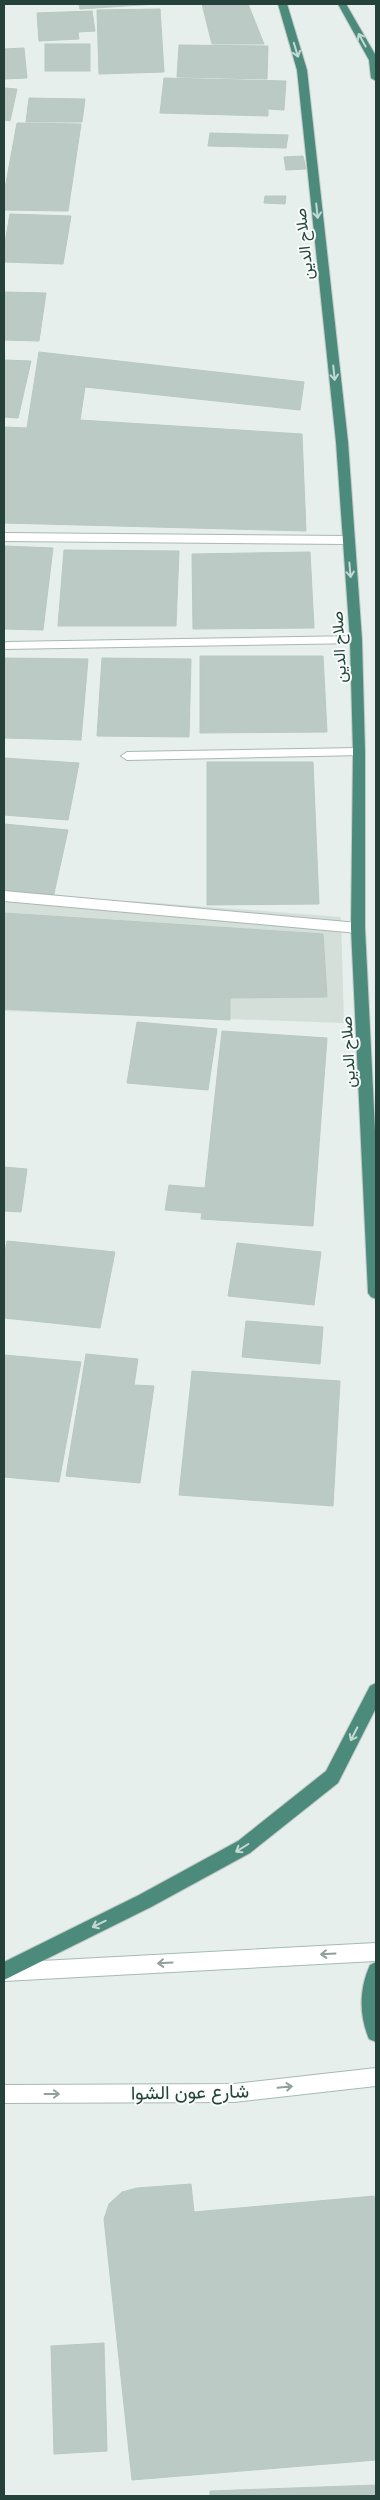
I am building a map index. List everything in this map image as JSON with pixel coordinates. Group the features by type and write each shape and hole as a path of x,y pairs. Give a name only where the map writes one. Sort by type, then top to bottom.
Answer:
{"highway":[{"name":"صلاح الدين","path":"282,4 302,70 342,442 356,640 359,752 358,928 376,1293"},
{"path":"342,4 375,60 376,78"},
{"path":"4,1971 145,1901 244,1847 332,1777 376,1691"},
{"path":"376,1970 372,1981 370,2014 376,2033"}],"street":[{"path":"4,537 348,540"},
{"path":"8,646 356,640"},
{"path":"126,756 359,752"},
{"path":"4,896 358,928"},
{"path":"4,1971 376,1952"},
{"name":"شارع عون الشوا","path":"4,2094 234,2093 376,2077"}],"shaded area":[{"path":"131,901 341,917 344,1023 4,1011 4,902"}],"building":[{"path":"79,4 156,4 80,9"},
{"path":"202,4 248,4 264,44 212,44"},
{"path":"160,9 164,72 99,74 97,10"},
{"path":"92,11 95,31 78,32 79,39 39,41 37,13"},
{"path":"45,44 90,44 90,71 45,71"},
{"path":"179,45 268,46 267,79 177,77"},
{"path":"24,48 27,78 4,79 4,49"},
{"path":"164,78 286,81 284,110 268,109 268,116 160,113"},
{"path":"4,88 17,89 10,121 4,120"},
{"path":"29,98 85,99 82,122 26,122"},
{"path":"17,123 81,124 68,211 4,210 4,194"},
{"path":"210,133 288,135 286,148 208,146"},
{"path":"303,156 306,169 286,170 284,157"},
{"path":"265,196 286,196 285,204 264,203"},
{"path":"10,214 71,216 63,264 4,262 4,248"},
{"path":"4,292 46,293 39,341 4,340"},
{"path":"39,352 304,382 300,410 85,387 80,420 302,434 306,531 4,523 4,427 27,428"},
{"path":"4,360 31,361 18,418 4,417"},
{"path":"4,546 53,548 43,630 4,629"},
{"path":"64,550 179,551 176,626 58,626"},
{"path":"310,552 314,628 193,629 192,554"},
{"path":"200,656 323,656 327,732 200,733"},
{"path":"4,658 88,659 81,740 4,738"},
{"path":"102,658 191,659 189,737 97,736"},
{"path":"4,758 79,763 68,820 4,815"},
{"path":"207,762 313,762 319,904 207,905"},
{"path":"4,824 68,830 53,898 4,893"},
{"path":"4,913 323,934 327,997 230,998 230,1020 4,1009"},
{"path":"137,1022 217,1029 208,1090 127,1083"},
{"path":"222,1031 327,1038 313,1226 201,1219 202,1213 165,1210 169,1185 205,1188"},
{"path":"4,1167 27,1169 21,1212 4,1211"},
{"path":"7,1241 115,1252 100,1328 4,1318 4,1256"},
{"path":"237,1243 321,1252 314,1305 228,1296"},
{"path":"246,1321 323,1327 320,1364 242,1357"},
{"path":"86,1354 138,1359 134,1385 154,1386 140,1483 66,1476"},
{"path":"4,1355 81,1362 59,1482 4,1477"},
{"path":"192,1371 340,1381 333,1506 179,1495"},
{"path":"191,2184 194,2212 374,2196 376,2206 376,2460 132,2480 104,2219 109,2204 122,2192 137,2188"},
{"path":"104,2343 107,2451 54,2454 51,2346"},
{"path":"376,2485 376,2496 210,2496 210,2491"}]}
